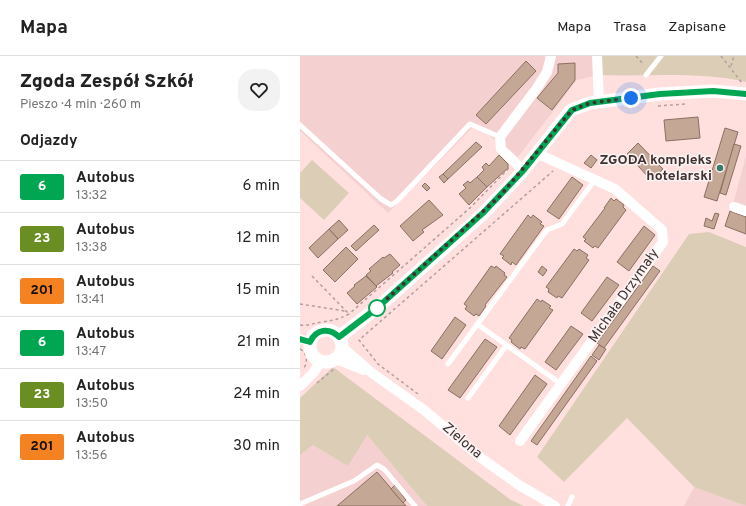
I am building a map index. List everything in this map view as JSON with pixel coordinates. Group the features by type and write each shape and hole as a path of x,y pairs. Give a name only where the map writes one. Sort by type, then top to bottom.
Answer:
{"street":[{"path":"519,166 501,149 500,137 537,88 547,72 551,56"},
{"path":"597,56 599,102"},
{"path":"340,342 331,332 323,330 303,343 320,361 336,363 339,354 340,342 484,212 519,166 536,153 572,110 583,104 682,92 744,90"},
{"name":"Michała Drzymały","path":"520,441 663,242 662,230 615,189 594,181 536,153"},
{"path":"734,207 746,211"},
{"name":"Zielona","path":"340,342 372,373 424,410 504,475 554,506"},
{"path":"300,386 314,372 320,361"},
{"name":"Zielona","path":"336,363 372,373"}],"lane":[{"path":"648,73 661,56"},
{"path":"300,125 390,205 397,201 470,124 500,137"},
{"path":"448,364 547,230 562,224 594,181"},
{"path":"477,324 561,385"},
{"path":"468,398 506,346"},
{"path":"300,504 354,481 377,465 384,469 415,506"},
{"path":"568,506 572,497"}],"path":[{"path":"636,56 648,73"},
{"path":"721,56 731,66 742,81 744,90"},
{"path":"731,66 734,56"},
{"path":"656,105 692,104"},
{"path":"422,396 378,364 362,346 359,340 560,164"},
{"path":"300,326 310,326 322,322 335,321 349,314 470,207 519,166"},
{"path":"312,276 349,314"},
{"path":"300,304 346,311"},
{"path":"303,343 307,361 303,370"},
{"path":"316,384 333,368 336,363"}],"shaded area":[{"path":"300,56 598,56 599,75 577,80 518,157 485,132 473,127 388,213 300,131"},
{"path":"598,56 746,56 746,82 691,75 599,75"},
{"path":"746,156 746,208 733,204"},
{"path":"312,160 349,193 324,220 300,198 300,173"},
{"path":"709,232 746,247 746,506 694,487 627,418 564,482 537,457 689,234"},
{"path":"333,367 511,500 524,506 427,506 367,435 348,466 313,445 300,455 300,398"},
{"path":"367,435 427,506 300,506 300,455 313,445"},
{"path":"694,487 746,506 684,506"}],"building":[{"path":"526,61 536,71 486,124 476,115"},
{"path":"575,63 575,80 552,110 537,98 558,73 558,64"},
{"path":"698,117 700,138 666,141 664,120"},
{"name":"ZGODA kompleks hotelarski","path":"725,128 738,132 717,201 704,197"},
{"path":"476,142 482,147 448,179 443,174"},
{"path":"638,143 663,169 651,180 627,154"},
{"path":"734,144 741,146 726,195 720,193"},
{"path":"499,155 508,164 508,168 487,187 477,177 484,170 482,167 486,163 489,166"},
{"path":"591,155 597,160 591,168 584,163"},
{"path":"443,174 448,179 444,183 439,177"},
{"path":"477,177 487,187 469,205 459,194 466,188 463,185 468,181 470,183"},
{"path":"572,177 583,185 559,219 547,211"},
{"path":"425,183 430,188 427,191 422,186"},
{"path":"611,198 614,201 616,199 624,205 623,207 626,210 598,248 595,246 593,248 584,241 586,239 583,237"},
{"path":"429,200 443,215 422,230 424,232 413,241 400,226"},
{"path":"730,211 746,217 746,234 725,226"},
{"path":"715,213 719,214 714,229 704,226 706,218 712,221"},
{"path":"528,215 531,218 533,215 542,222 540,224 544,226 516,265 512,262 511,265 502,258 504,256 500,254"},
{"path":"339,220 348,230 338,239 329,229"},
{"path":"374,225 379,230 356,251 351,246"},
{"path":"644,226 655,235 629,271 617,262"},
{"path":"329,229 338,239 318,258 309,248"},
{"path":"346,247 358,259 335,282 323,270"},
{"path":"574,249 577,251 579,249 588,255 586,258 589,260 562,298 558,296 557,298 548,292 549,289 546,287"},
{"path":"390,254 400,265 392,272 393,273 376,286 366,275 371,271 369,269 383,257 384,258"},
{"path":"491,266 495,268 496,266 505,273 504,275 507,277 485,305 486,306 479,316 476,314 474,316 465,309 467,306 464,304"},
{"path":"542,266 547,270 543,276 538,272"},
{"path":"653,266 660,271 604,348 597,343"},
{"path":"366,276 377,287 357,304 347,293 355,286 354,285"},
{"path":"607,277 619,285 592,321 581,313"},
{"path":"537,299 541,302 542,300 551,306 549,308 553,310 525,349 521,347 520,349 511,342 512,340 509,338"},
{"path":"455,317 466,325 442,359 431,351"},
{"path":"571,326 583,334 556,370 545,362"},
{"path":"485,339 497,347 460,398 448,390"},
{"path":"599,345 606,349 599,360 592,355"},
{"path":"591,356 597,361 537,445 531,441"},
{"path":"535,375 547,384 510,435 499,426"},
{"path":"377,472 406,506 337,506"},
{"path":"395,485 406,500 403,503 391,489"}],"bus line":[{"name":"6","path":"300,339 310,342 315,334 323,330 335,333 339,337 377,308 500,196 522,172 566,115 572,110 583,104 660,94 713,91 746,94"}],"place":[{"name":"ZGODA kompleks hotelarski","path":"720,168"}],"route":[{"path":"377,308 500,196 522,172 566,115 572,110 583,104 631,98"}]}
